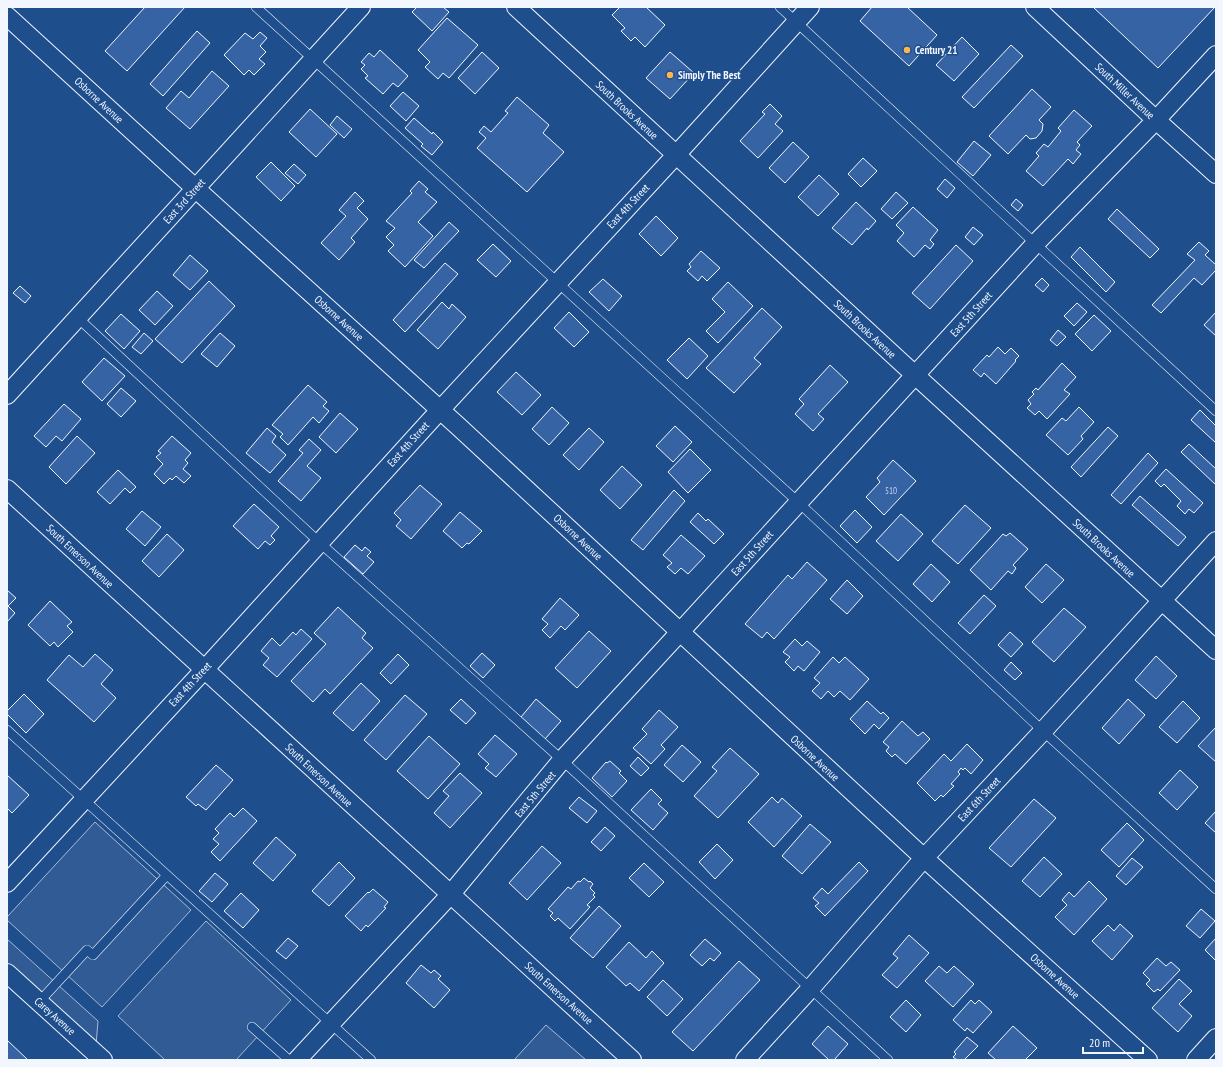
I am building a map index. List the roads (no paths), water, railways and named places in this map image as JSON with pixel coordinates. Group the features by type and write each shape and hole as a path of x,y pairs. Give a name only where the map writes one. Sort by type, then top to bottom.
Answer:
{"street":[{"name":"East 3rd Street","path":"7,395 361,7"},
{"name":"South Brooks Avenue","path":"516,7 1216,650"},
{"name":"East 4th Street","path":"7,883 204,670 319,542 676,155 810,7"},
{"name":"South Miller Avenue","path":"1035,7 1216,174"},
{"name":"Osborne Avenue","path":"7,16 440,410 924,858 1148,1060"},
{"name":"East 5th Street","path":"297,1060 450,895 562,760 1034,244 1156,120 1216,55"},
{"name":"South Emerson Avenue","path":"7,490 632,1060"},
{"name":"East 6th Street","path":"745,1060 810,989 924,858 1216,541"},
{"name":"Carey Avenue","path":"7,973 103,1060"},
{"path":"1196,1060 1216,1038"}],"lane":[{"path":"256,7 798,502 1216,889"},
{"path":"780,7 1034,244 1216,411"},
{"path":"78,318 319,542 562,760 888,1060"},
{"path":"7,730 372,1060"},
{"path":"39,1002 87,950 94,955 167,875"},
{"path":"252,1027 289,1060"}],"place":[{"name":"Century 21","path":"907,50"},
{"name":"Simply The Best","path":"670,75"}]}
